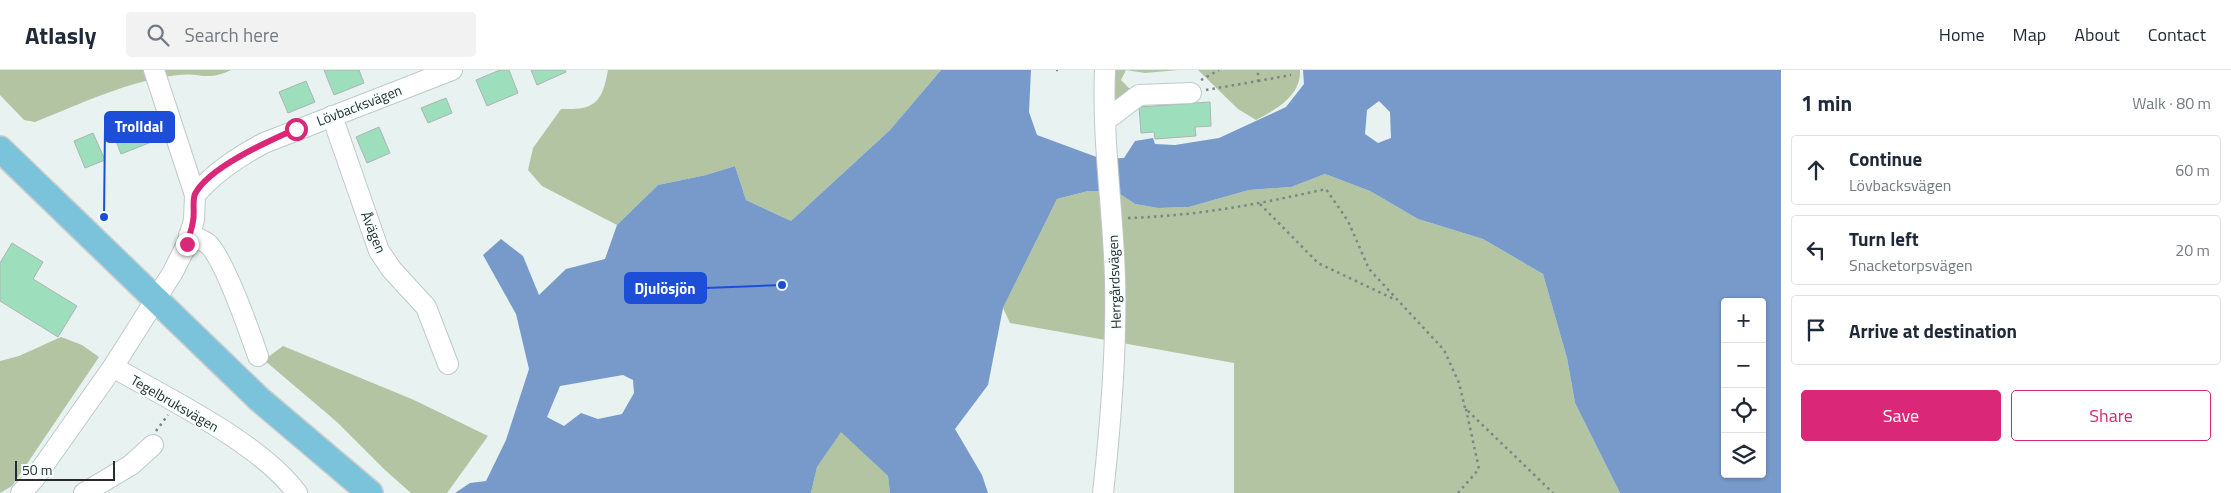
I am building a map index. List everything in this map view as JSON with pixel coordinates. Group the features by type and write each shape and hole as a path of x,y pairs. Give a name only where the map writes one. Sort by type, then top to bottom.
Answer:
{"main road":[{"path":"0,149 259,399 370,493"}],"street":[{"path":"21,493 34,479 113,367 173,272 194,220 195,195 154,70"},
{"name":"Lövbacksvägen","path":"195,195 208,180 235,159 264,142 452,70"},
{"name":"Herrgårdsvägen","path":"1103,493 1114,388 1116,320 1112,218 1105,121 1105,70"},
{"path":"1105,121 1138,95 1195,92"},
{"name":"Åvägen","path":"332,116 379,251 392,270 426,307 448,364"},
{"path":"189,235 208,244 215,255 235,295 258,356"},
{"name":"Tegelbruksvägen","path":"113,367 235,439 263,459 297,493"},
{"path":"84,493 132,465 153,445"}],"path":[{"path":"1195,92 1202,79 1219,70"},
{"path":"1258,70 1258,80"},
{"path":"1195,92 1291,75"},
{"path":"1112,218 1170,217 1260,204 1326,189 1348,221 1369,269 1444,350 1459,383 1479,469 1458,493"},
{"path":"1260,204 1318,263 1399,301"},
{"path":"153,445 148,440 176,403"},
{"path":"1465,408 1553,493"}],"green space":[{"path":"0,70 231,70 209,76 186,74 142,82 105,94 35,122 24,120 0,95"},
{"path":"608,70 941,70 890,130 791,221 746,200 735,166 706,175 658,185 617,225 542,186 528,170 533,148 561,109 581,108 595,103 603,91"},
{"path":"1113,70 1126,70 1121,80 1131,90 1113,105"},
{"path":"1126,70 1178,70 1145,73"},
{"path":"1198,70 1300,70 1296,87 1286,101 1256,120 1238,109"},
{"path":"1325,174 1370,191 1418,219 1483,239 1543,274 1567,358 1575,403 1620,493 1234,493 1234,363 1010,323 1003,308 1057,199 1088,191 1117,192 1135,204 1158,208 1189,207 1249,190 1291,187"},
{"path":"61,337 82,345 99,357 12,486 0,493 0,361 19,356"},
{"path":"283,346 414,400 488,436 447,493 411,493 337,422 264,360"},
{"path":"841,431 888,476 890,493 811,493 817,467"}],"water":[{"path":"941,70 1031,70 1029,112 1037,135 1102,159 1124,158 1135,141 1153,138 1155,144 1175,145 1219,138 1286,107 1304,84 1303,70 1781,70 1781,493 1620,493 1575,403 1567,358 1543,274 1483,239 1418,219 1370,191 1325,174 1291,187 1249,190 1189,207 1158,208 1135,204 1117,192 1088,191 1057,199 1003,308 988,385 955,429 982,475 988,493 890,493 888,476 841,432 817,467 811,493 455,493 470,483 486,481 506,440 529,369 516,314 483,255 501,239 523,256 539,295 566,269 605,259 617,225 658,185 706,175 735,166 746,200 791,221 890,130","holes":["1379,101 1390,112 1391,138 1378,143 1365,134 1367,110","623,375 633,380 634,393 622,414 598,419 581,413 564,426 547,417 560,386"]}],"building":[{"path":"324,70 359,70 364,83 334,95"},
{"path":"500,70 509,70 518,93 487,106 476,80"},
{"path":"531,70 565,70 566,72 537,85"},
{"path":"306,81 315,102 288,113 279,92"},
{"path":"446,98 452,113 428,123 421,108"},
{"path":"1210,102 1211,126 1195,127 1196,136 1155,139 1154,132 1141,133 1139,107"},
{"path":"145,120 154,141 121,154 113,133"},
{"path":"379,127 390,153 367,163 356,137"},
{"path":"93,133 105,160 85,168 74,141"},
{"path":"12,243 43,262 33,279 77,306 58,337 0,301 0,263"}],"place":[{"name":"Trolldal","path":"104,217"},
{"name":"Djulösjön","path":"782,285"}],"route":[{"path":"187,244 194,220 195,195 208,180 235,159 264,142 296,129"}]}
